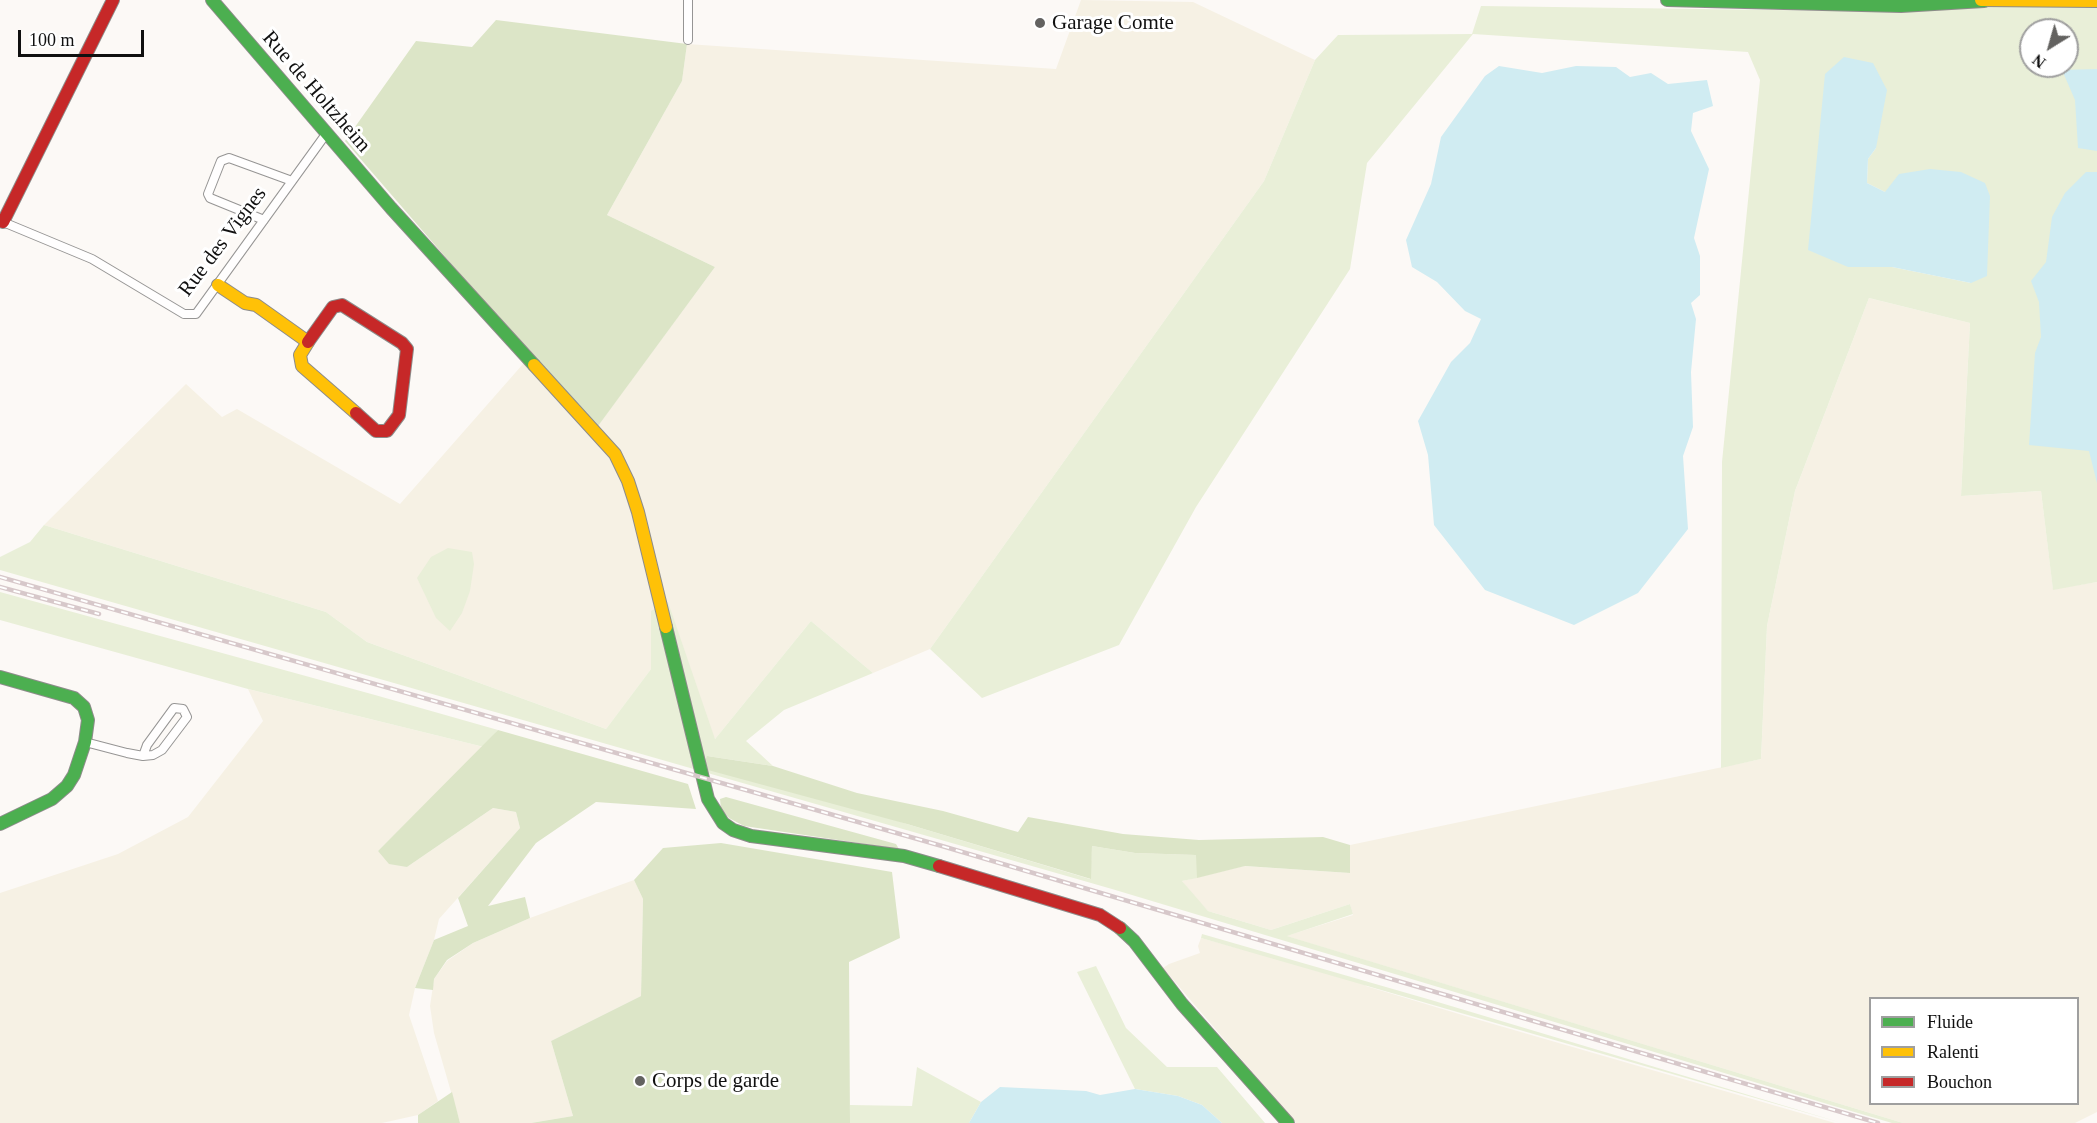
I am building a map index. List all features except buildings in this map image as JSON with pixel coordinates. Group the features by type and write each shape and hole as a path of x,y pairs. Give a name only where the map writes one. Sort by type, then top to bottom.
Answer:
{"main road":[{"path":"2,221 113,0"},
{"name":"Rue de Holtzheim","path":"212,0 391,208 540,374 602,437 620,463 638,513 706,790 714,811 728,827 744,835 903,856 1068,903 1100,915 1127,934 1182,1004 1288,1123"},
{"path":"1667,0 1889,6 1983,0 2097,1"},
{"path":"218,285 245,303 256,305 308,342"},
{"path":"342,305 402,343 407,350 399,415 387,431 382,433 376,431 302,366 300,355 308,342 333,307 342,305"},
{"path":"0,677 74,698 84,706 88,720 85,742 74,775 67,786 52,799 0,824"}],"street":[{"path":"688,0 688,40"},
{"name":"Rue des Vignes","path":"2,221 92,260 184,314 196,314 326,134"},
{"path":"264,220 210,198 208,194 221,161 229,158 292,181"},
{"path":"85,742 143,756 153,755 162,750 187,717 183,709 174,708 147,745 143,756"}],"shaded area":[{"path":"1081,0 1193,2 1315,60 1264,181 930,649 873,673 811,621 715,739 651,611 651,669 606,729 367,642 326,612 44,525 186,384 222,417 237,409 400,504 530,356 598,425 715,267 607,215 682,81 687,44 1056,69"},
{"path":"1869,298 1970,323 1961,496 2041,491 2053,589 2097,582 2097,1112 2075,1123 1903,1123 1286,936 1353,915 1350,904 1271,930 1208,911 1182,881 1244,866 1350,873 1350,845 1761,759 1767,626 1795,491"},
{"path":"248,689 484,747 378,851 407,867 493,808 516,812 520,828 439,919 434,940 415,988 409,1015 438,1101 418,1115 382,1123 0,1123 0,893 118,854 188,817 263,721"},
{"path":"634,880 643,899 641,996 551,1041 573,1116 531,1123 460,1123 434,1033 430,1006 434,979 447,961 473,943 530,918"},
{"path":"1201,938 1364,983 1366,986 1469,1017 1835,1123 1296,1123 1163,968 1200,953 1198,946"}],"green space":[{"path":"1866,0 2097,0 2097,582 2053,590 2041,491 1961,496 1970,323 1869,298 1795,491 1767,626 1761,759 1721,768 1722,462 1760,80 1748,52 1473,34 1367,163 1350,269 1196,507 1119,645 982,698 930,649 1264,181 1315,60 1338,35 1472,34 1481,6 1846,11","holes":["1873,63 1876,148 1868,159 1867,183 1885,192 1971,283 1892,267 1848,267"]},
{"path":"496,20 687,44 682,81 607,215 715,267 598,426 530,355 345,141 416,41 472,47"},
{"path":"44,525 326,612 367,642 606,729 651,669 651,611 668,602 715,739 811,621 873,673 784,710 746,741 773,766 707,756 907,824 1090,879 1092,846 1135,853 1197,855 1197,878 1182,881 1208,911 1271,930 1350,904 1353,914 1287,936 1903,1123 1892,1123 1834,1106 1112,889 0,570 0,557 30,542"},
{"path":"448,548 472,552 474,564 470,591 462,613 450,631 436,618 417,578 431,557"},
{"path":"0,592 498,730 484,747 248,689 0,620"},
{"path":"498,730 688,784 696,809 596,802 536,843 488,906 525,897 530,918 473,943 447,960 434,979 433,990 415,988 434,940 468,926 458,898 520,828 516,812 493,808 407,867 389,864 378,851"},
{"path":"707,756 773,766 857,793 943,811 1018,832 1028,817 1123,834 1199,840 1323,837 1350,845 1350,873 1245,866 1197,878 1196,855 1135,853 1092,846 1091,879 907,824 708,770 705,762"},
{"path":"726,797 896,844 899,849 744,826 729,818 721,809 720,799"},
{"path":"721,843 892,872 900,938 849,962 850,1123 531,1123 573,1116 551,1041 641,996 643,899 634,880 663,848"},
{"path":"1202,934 1431,1000 1842,1123 1201,938"},
{"path":"1096,966 1126,1028 1167,1067 1217,1067 1265,1123 1222,1123 1202,1105 1178,1096 1135,1089 1077,972"},
{"path":"917,1067 981,1102 969,1123 850,1123 850,1105 912,1106"},
{"path":"452,1092 460,1123 418,1123 418,1115"}],"water":[{"path":"1844,57 1873,63 1887,90 1876,148 1868,159 1867,183 1885,192 1899,174 1930,169 1961,172 1985,183 1990,196 1987,276 1971,283 1892,267 1848,267 1808,250 1825,74"},
{"path":"1499,66 1542,73 1576,66 1616,67 1630,77 1651,73 1668,84 1707,80 1713,106 1693,113 1691,131 1709,169 1694,238 1700,256 1700,295 1691,303 1696,319 1691,372 1693,427 1683,456 1688,529 1638,593 1574,625 1485,590 1434,525 1428,455 1418,421 1451,362 1470,343 1481,319 1465,311 1437,282 1412,267 1406,240 1431,184 1441,137 1485,76"},
{"path":"2097,69 2097,151 2078,148 2075,100 2065,78 2079,78 2079,70"},
{"path":"2086,172 2097,172 2097,483 2089,451 2029,445 2035,353 2041,337 2039,302 2031,281 2046,262 2052,217 2065,193"},
{"path":"1000,1087 1086,1091 1100,1095 1135,1089 1178,1096 1202,1105 1222,1123 969,1123 981,1102"}],"railway":[{"path":"0,577 942,846 1878,1123"},
{"path":"0,587 99,614"}],"traffic: fast":[{"path":"212,0 391,208 534,365"},
{"path":"1667,0 1901,6 1984,1"},
{"path":"666,627 708,799 723,823 733,830 751,836 904,856 939,866"},
{"path":"0,677 74,698 84,707 88,720 85,742 74,775 67,786 52,799 0,824"},
{"path":"1120,928 1134,941 1182,1004 1288,1123"}],"traffic: slow":[{"path":"1981,0 2097,1"},
{"path":"218,285 245,303 256,305 308,342 300,355 302,366 356,413"},
{"path":"534,365 615,454 628,481 638,512 666,627"}],"traffic: jam":[{"path":"0,220 3,222 113,0"},
{"path":"308,342 333,307 342,305 402,343 407,349 399,415 387,431 376,431 356,413"},
{"path":"939,866 1100,915 1120,928"}],"place":[{"name":"Garage Comte","path":"1040,23"},
{"name":"Corps de garde","path":"640,1081"}]}
